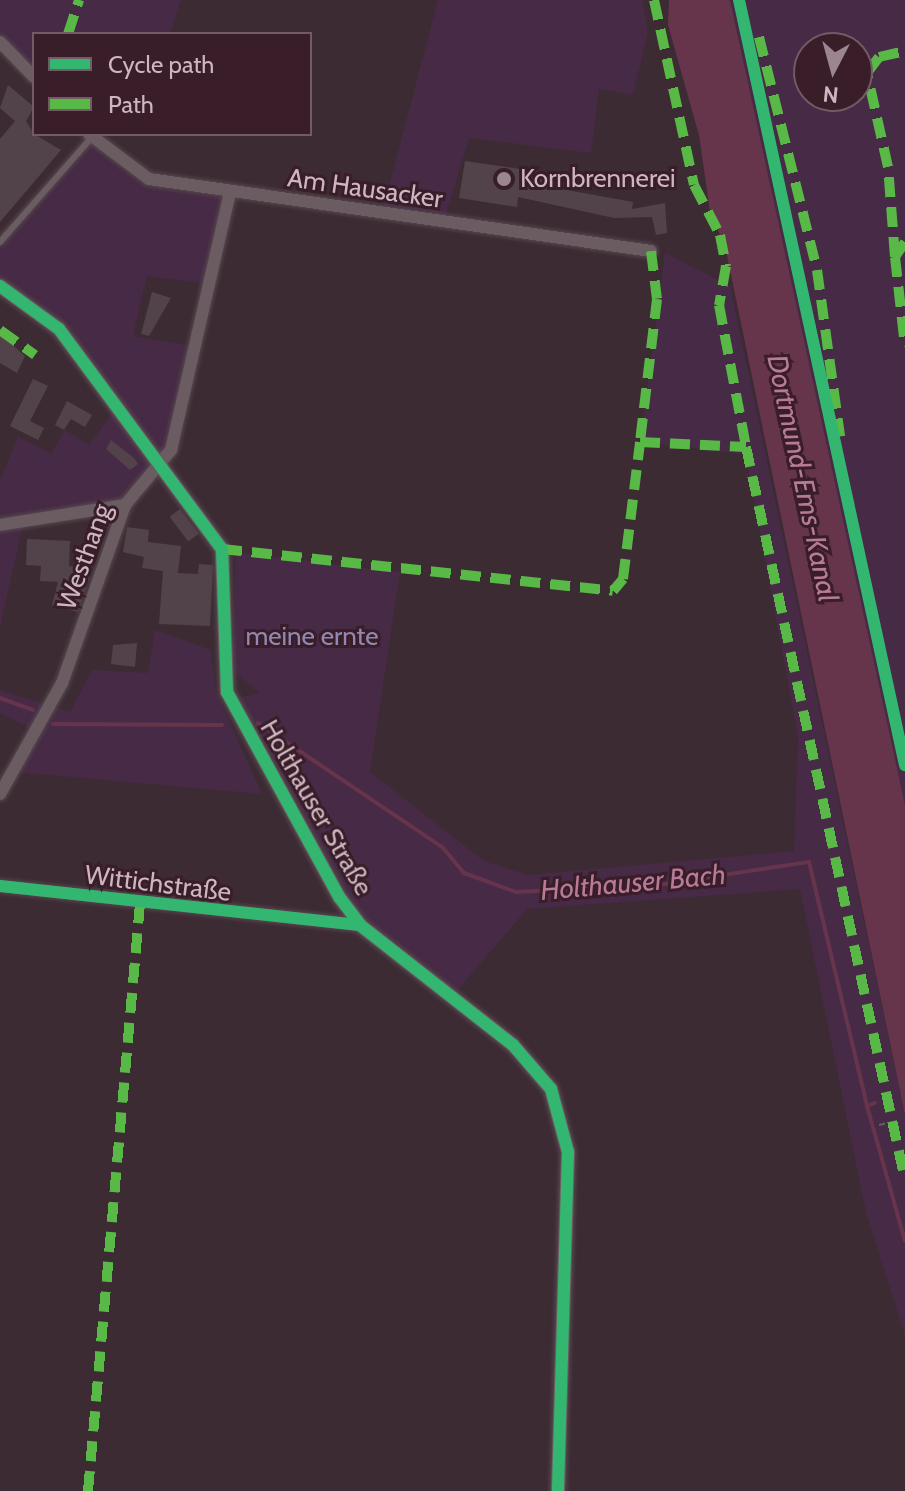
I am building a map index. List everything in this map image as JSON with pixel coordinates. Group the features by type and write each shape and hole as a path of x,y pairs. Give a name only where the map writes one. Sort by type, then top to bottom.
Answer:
{"street":[{"path":"0,42 32,75"},
{"name":"Am Hausacker","path":"91,136 149,179 651,251"},
{"name":"Westhang","path":"0,794 62,683 125,505 162,464 230,193"},
{"name":"Holthauser Straße","path":"0,286 59,329 162,464 225,559 224,669 239,721 360,925 513,1045 559,1108 568,1152 558,1491"},
{"path":"0,525 125,505"},
{"name":"Wittichstraße","path":"0,886 360,925"}],"lane":[{"path":"0,242 89,136"}],"path":[{"path":"879,1125 892,1122"}],"green space":[{"path":"0,0 181,0 171,32 32,32 32,75 0,42"},
{"path":"438,0 642,0 648,32 633,95 599,89 591,153 469,138 444,221 382,213"},
{"path":"730,0 905,0 905,805 843,531"},
{"path":"92,137 149,179 230,193 208,284 147,276 133,336 192,346 171,450 125,505 23,525 0,627 0,480 18,437 51,453 65,430 89,445 118,405 50,319 0,286 0,242"},
{"name":"meine ernte","path":"665,253 730,286 905,1115 905,1336 866,1212 800,889 527,909 455,993 362,921 234,699 260,693 232,671 236,552 400,572 370,772 484,861 528,875 794,851 798,736 745,454 640,442"},
{"path":"155,630 211,650 216,691 262,794 16,772 34,730 0,713 0,690 70,712 92,670 148,673"}],"water":[{"name":"Dortmund-Ems-Kanal","path":"669,0 730,0 905,805 905,1115 725,246 710,212 699,135 668,25"}],"building":[{"path":"8,85 32,105 26,121 32,136 61,150 0,222 0,139 15,121 0,108"},
{"path":"465,161 547,173 545,186 633,202 632,209 665,203 667,233 656,235 652,217 614,218 518,197 517,207 459,198"},
{"path":"152,292 171,298 149,336 141,334"},
{"path":"0,334 25,356 17,373 0,363"},
{"path":"33,379 48,386 30,421 44,428 38,440 10,426"},
{"path":"67,401 92,415 85,427 71,419 64,430 55,425"},
{"path":"111,440 138,464 130,470 106,449"},
{"path":"180,509 199,534 188,542 170,517"},
{"path":"127,527 149,530 148,542 181,546 178,573 198,574 199,564 213,565 210,626 159,624 163,571 142,568 144,557 123,552"},
{"path":"27,539 70,541 69,566 92,570 78,612 52,605 58,582 40,581 41,566 26,565"},
{"path":"137,643 135,667 111,664 113,645"}],"waterway":[{"name":"Holthauser Bach","path":"0,698 33,710"},
{"name":"Holthauser Bach","path":"258,723 443,848 464,873 516,892 658,885 809,862 867,1106"},
{"name":"Holthauser Bach","path":"53,724 222,725"},
{"path":"875,1103 867,1106 905,1241"}],"marked path":[{"path":"69,32 79,0"},
{"path":"654,0 694,185 720,235 726,266 719,305 746,447 905,1180"},
{"path":"759,37 817,270 840,436"},
{"path":"895,257 888,167 867,73 879,57 905,51"},
{"path":"905,242 895,257 905,346"},
{"path":"651,251 657,299 640,442 746,447"},
{"path":"0,330 35,355"},
{"path":"222,549 613,591 623,579 640,442"},
{"path":"88,1491 140,904"}],"cycle path":[{"path":"739,0 905,765"},
{"path":"0,286 59,329 222,549 227,692 340,898 360,925 513,1045 551,1089 568,1152 558,1491"},
{"path":"0,886 360,925"}],"place":[{"name":"Kornbrennerei","path":"504,179"}]}
